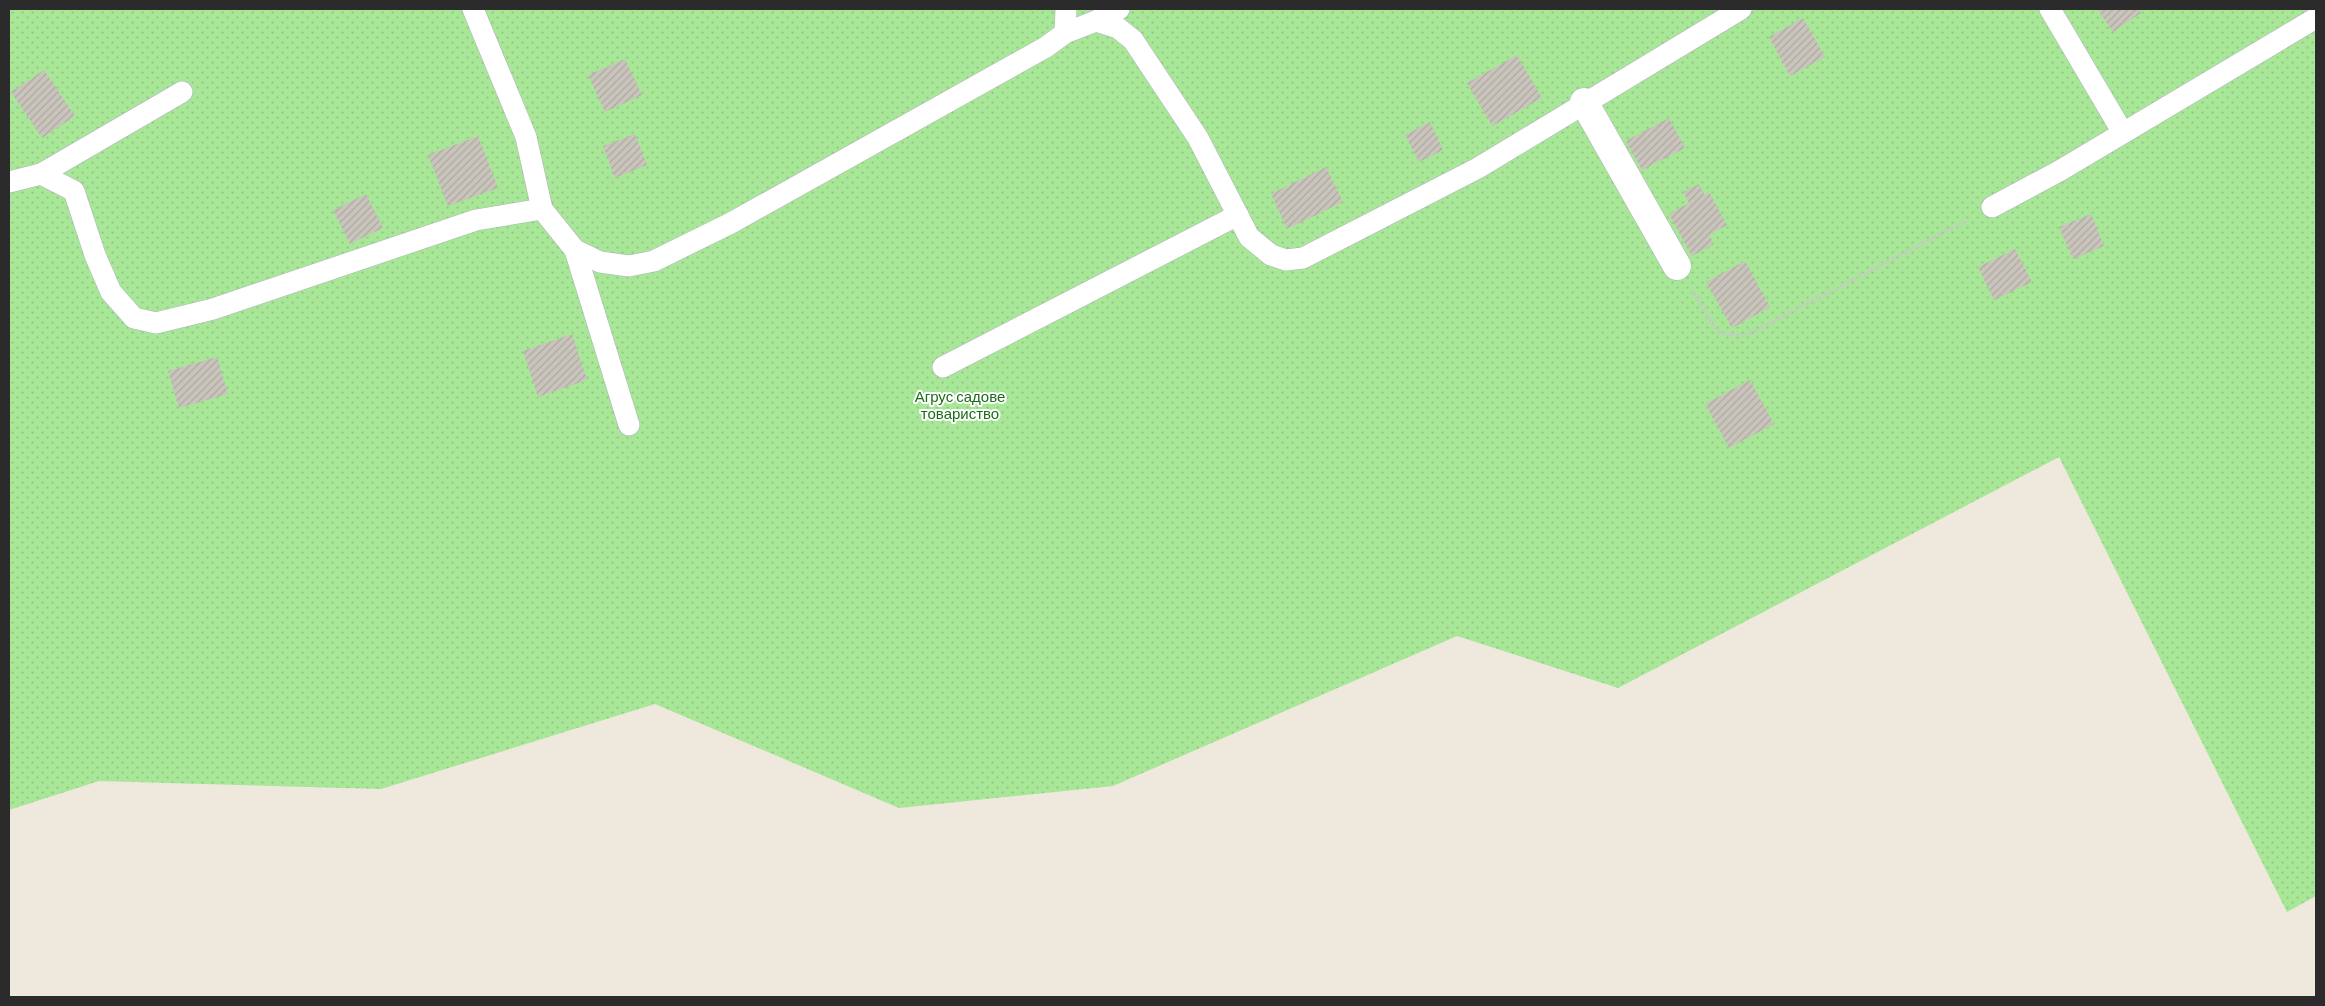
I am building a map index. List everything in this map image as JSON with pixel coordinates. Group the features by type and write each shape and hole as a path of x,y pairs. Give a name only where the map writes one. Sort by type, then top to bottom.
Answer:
{"street":[{"path":"1584,102 1677,266"}],"lane":[{"path":"473,9 526,138 542,209 575,250 629,425"},
{"path":"1065,32 1066,9"},
{"path":"575,250 600,262 629,266 654,261 731,223 1046,47 1065,32 1096,21 1119,9"},
{"path":"1096,21 1118,28 1133,40 1198,138 1248,237 1271,255 1286,260 1303,258 1478,168 1584,102 1741,9"},
{"path":"2050,9 2123,133"},
{"path":"1992,207 2062,170 2316,18"},
{"path":"9,182 41,174 182,92"},
{"path":"41,174 74,191 95,255 111,292 134,318 156,323 213,309 476,220 542,209"},
{"path":"943,367 1238,214"}],"path":[{"path":"1677,266 1719,333 1745,336 1992,207"}],"green space":[{"name":"Агрус садове товариство","path":"9,9 2316,9 2316,896 2287,912 2059,457 1618,688 1457,636 1113,786 899,808 655,704 381,789 99,781 9,810"}],"building":[{"path":"2097,9 2138,9 2141,13 2113,32"},
{"path":"1803,18 1825,57 1790,76 1769,37"},
{"path":"1517,55 1542,98 1492,126 1467,83"},
{"path":"625,59 642,95 605,112 588,75"},
{"path":"44,70 75,116 42,138 11,92"},
{"path":"1669,118 1685,148 1642,170 1626,141"},
{"path":"1430,122 1443,150 1419,162 1405,135"},
{"path":"635,134 647,165 615,178 603,146"},
{"path":"478,136 498,188 448,206 428,155"},
{"path":"1326,167 1343,202 1287,229 1271,194"},
{"path":"1699,184 1704,195 1709,192 1727,225 1709,235 1714,244 1692,256 1669,214 1689,203 1683,192"},
{"path":"366,194 383,228 350,244 333,210"},
{"path":"2091,214 2104,246 2073,259 2059,227"},
{"path":"2015,249 2032,282 1994,300 1978,267"},
{"path":"1745,261 1770,307 1732,328 1706,282"},
{"path":"572,334 587,380 538,397 523,351"},
{"path":"217,357 228,394 179,408 168,371"},
{"path":"1750,380 1774,424 1729,448 1705,404"}]}
